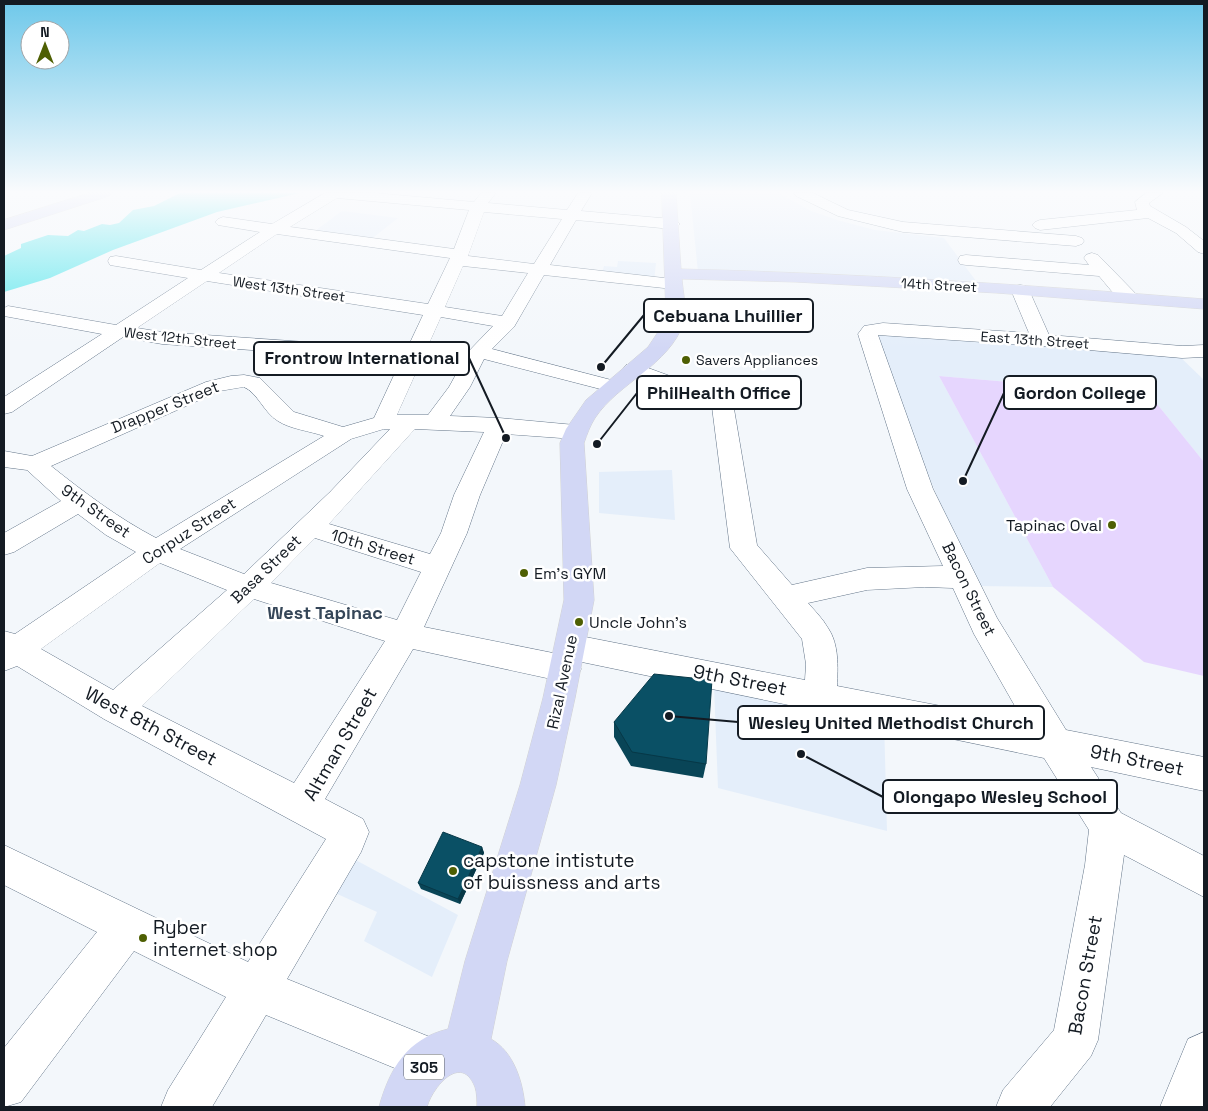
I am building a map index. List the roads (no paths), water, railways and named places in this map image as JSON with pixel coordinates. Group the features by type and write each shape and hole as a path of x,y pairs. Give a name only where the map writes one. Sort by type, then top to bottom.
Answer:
{"main road":[{"name":"Rizal Avenue","path":"449,1055 486,961 538,785 568,658 579,600 572,443 575,432 587,413 612,386 651,355 666,338 675,320 672,245"},
{"name":"14th Street","path":"673,279 796,277 1020,290 1204,304"},
{"name":"305","path":"403,1107 408,1090 418,1073 449,1055 479,1056 490,1066 498,1080 501,1107"}],"street":[{"path":"4,408 251,245"},
{"path":"372,245 539,270 673,279"},
{"path":"409,422 414,355 465,245"},
{"name":"Basa Street","path":"116,709 249,587 409,422 480,352 507,323 554,245"},
{"path":"1080,245 1130,298"},
{"path":"966,260 1104,271"},
{"name":"West 13th Street","path":"116,261 202,277 434,310 507,323"},
{"path":"1020,290 1042,340"},
{"name":"West 12th Street","path":"8,312 117,332 162,338 414,355"},
{"name":"East 13th Street","path":"868,334 871,330 883,329 1182,352 1204,351"},
{"name":"Bacon Street","path":"868,334 920,489 984,625 1055,744 1108,826 1204,877"},
{"path":"480,352 612,386"},
{"path":"1182,352 1204,372"},
{"path":"632,369 722,403 744,548 817,635 822,664 820,696"},
{"name":"Drapper Street","path":"34,464 213,386 242,379 258,385 280,413 286,417 343,434"},
{"name":"Corpuz Street","path":"7,650 157,550 343,434 409,422 499,425 575,432"},
{"name":"Altman Street","path":"185,1107 350,833 344,827 301,805 405,635 454,533 467,495 499,425"},
{"path":"4,459 34,464"},
{"name":"9th Street","path":"34,464 79,502 115,528 157,550 249,587 405,635 460,648 568,658 820,696 1204,774"},
{"path":"4,545 79,502"},
{"name":"10th Street","path":"309,527 438,567"},
{"path":"786,597 867,578 925,576 962,578"},
{"name":"West 8th Street","path":"7,650 301,805"},
{"name":"Bacon Street","path":"1020,1107 1075,1040 1104,865 1108,826"},
{"path":"4,864 256,989 449,1055"},
{"path":"4,1085 128,925"},
{"path":"1184,1107 1204,1055"}],"water":[{"path":"21,245 127,245 50,278 4,292 4,256 21,248"}],"place":[{"name":"Savers Appliances","path":"686,360"},
{"name":"Cebuana Lhuillier","path":"601,367"},
{"name":"Frontrow International","path":"506,438"},
{"name":"PhilHealth Office","path":"597,444"},
{"name":"Gordon College","path":"963,481"},
{"name":"Tapinac Oval","path":"1112,525"},
{"name":"Em's GYM","path":"524,573"},
{"name":"Uncle John's","path":"579,622"},
{"name":"Wesley United Methodist Church","path":"669,716"},
{"name":"Olongapo Wesley School","path":"801,754"},
{"name":"capstone intistute of buissness and arts","path":"453,871"},
{"name":"Ryber internet shop","path":"143,938"}],"district":[{"name":"West Tapinac","path":"325,612"}]}
